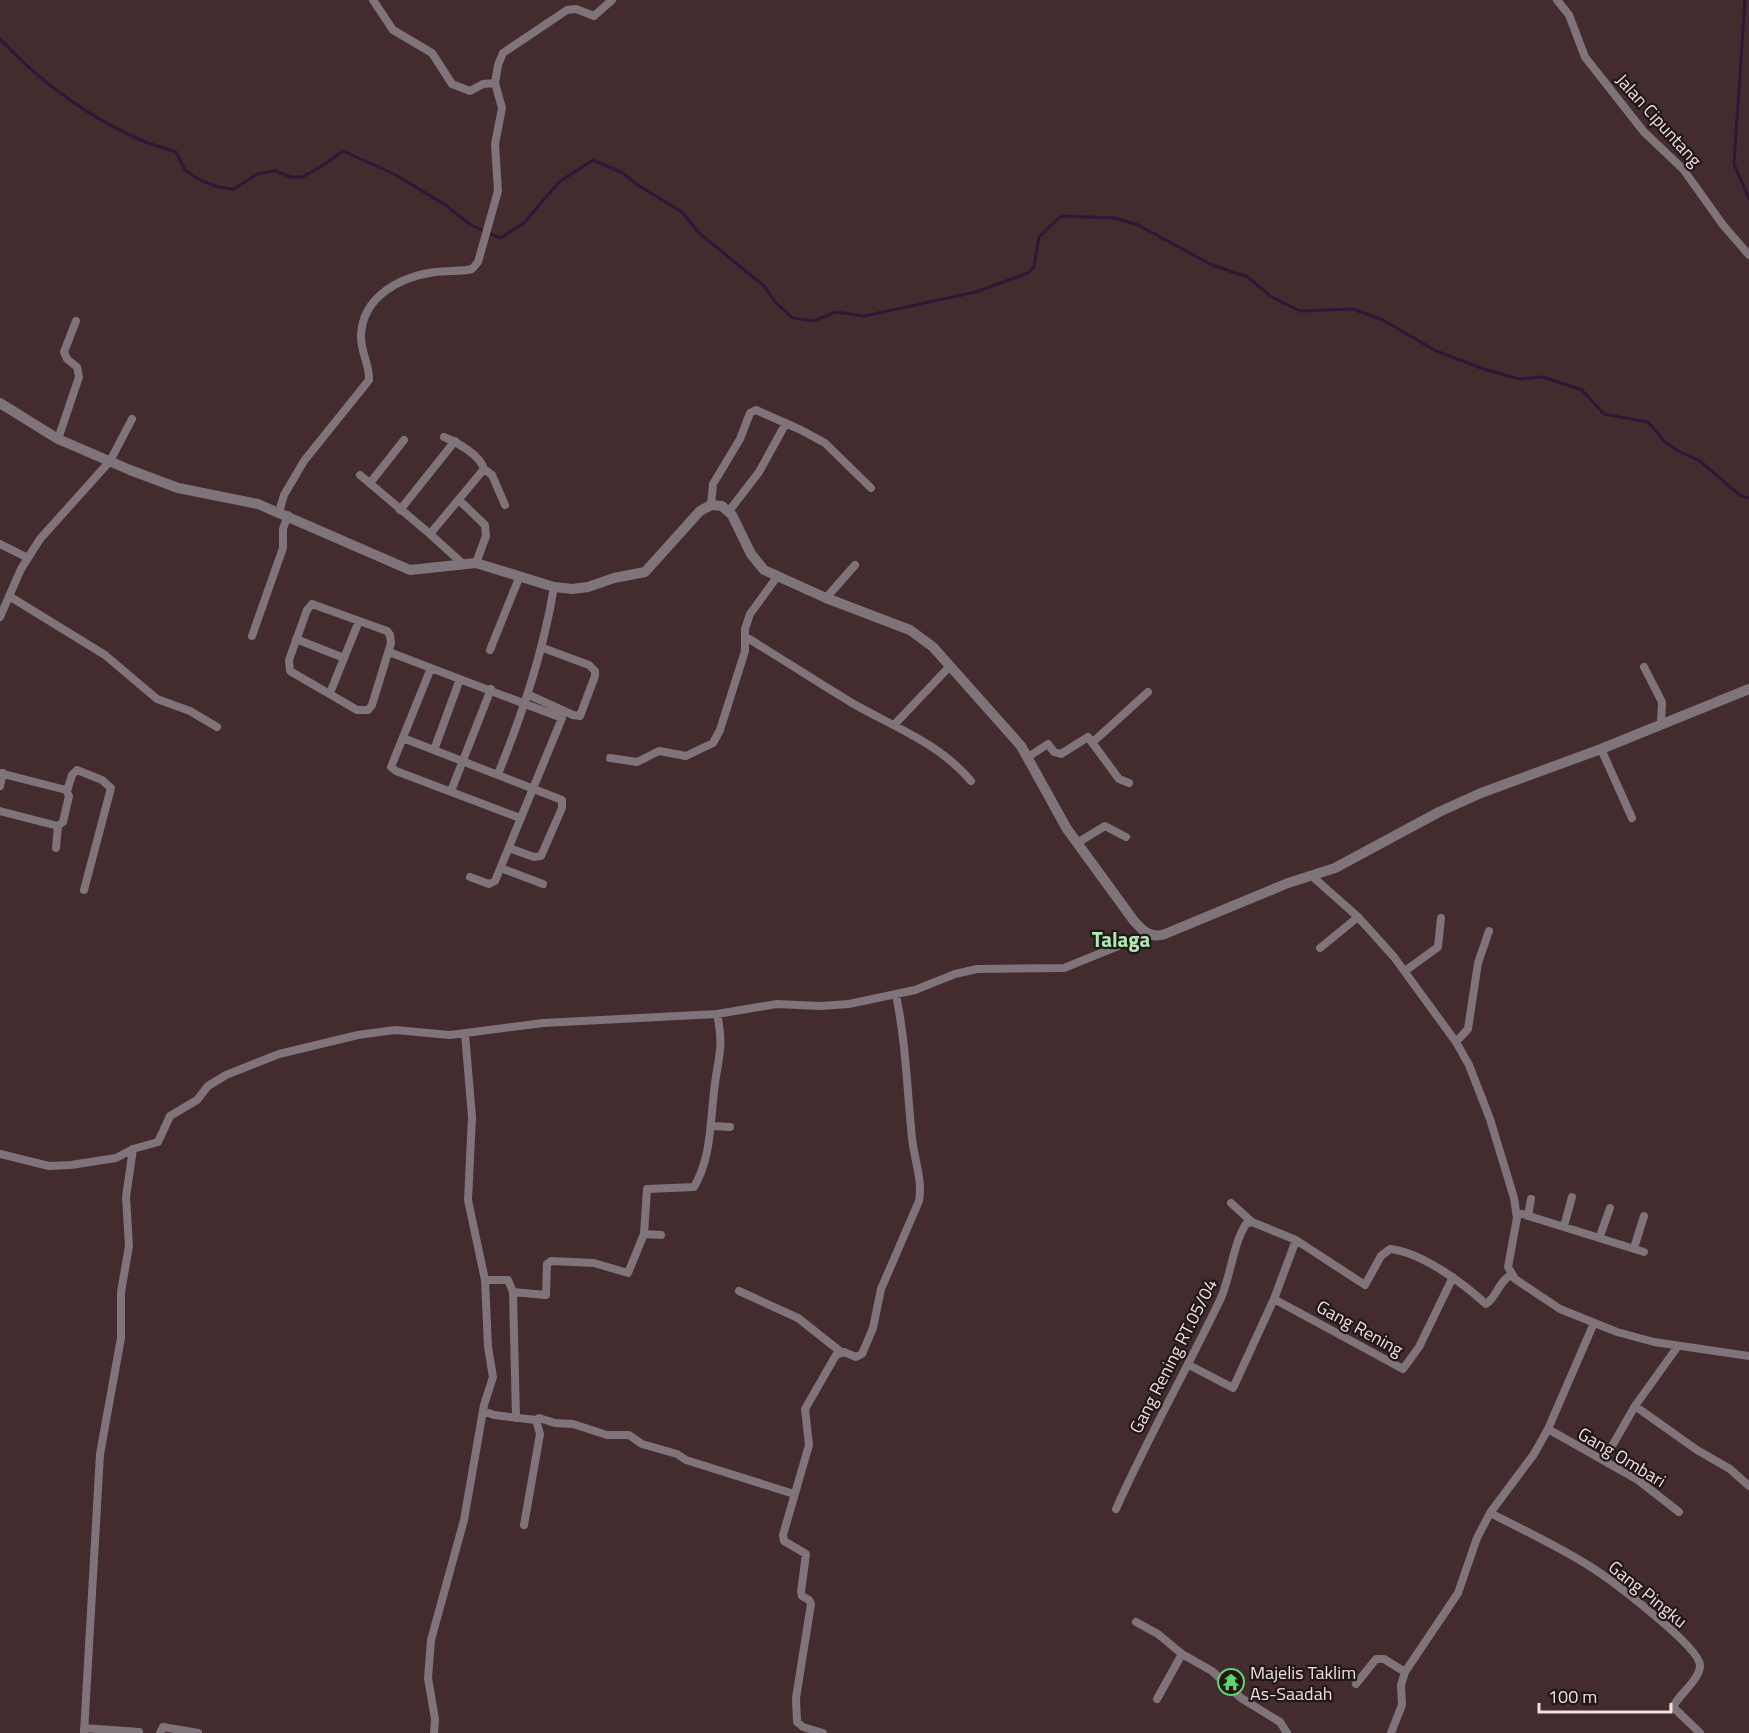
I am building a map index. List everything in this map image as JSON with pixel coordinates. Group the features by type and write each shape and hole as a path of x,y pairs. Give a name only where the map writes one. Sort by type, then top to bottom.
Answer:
{"street":[{"path":"373,0 393,30 432,53 452,84 470,91 483,84 495,83"},
{"path":"252,636 282,552 284,495 304,461 369,381 361,335 372,302 388,288 401,282 433,272 468,270 475,267 478,262 498,191 495,144 502,108 495,83 498,64 503,53 567,10 576,9 594,15 612,0"},
{"name":"Jalan Cipuntang","path":"1557,0 1569,15 1585,57 1644,132 1683,168 1723,225 1749,255"},
{"path":"58,439 79,377 77,367 67,359 64,352 76,321"},
{"path":"0,403 58,439 110,461 167,484 283,513 403,568 425,570 476,563 554,587 579,589 614,578 645,572 695,516 711,506 719,505 729,511 755,560 777,578 922,636 1001,721 1028,757 1060,817 1077,843 1134,921 1148,934"},
{"path":"711,506 713,484 740,439 750,413 756,410 825,444 871,488"},
{"path":"0,617 27,558 51,525 84,493 110,461 132,419"},
{"path":"729,511 759,472 786,423"},
{"path":"444,437 455,441 482,462 484,469 492,475 504,505"},
{"path":"369,483 404,440"},
{"path":"400,510 455,441"},
{"path":"430,534 484,469"},
{"path":"360,475 463,564"},
{"path":"459,500 485,525 486,536 476,563"},
{"path":"0,544 27,558"},
{"path":"826,598 855,565"},
{"path":"490,650 519,578"},
{"path":"610,758 637,762 655,752 686,756 710,746 720,730 745,651 745,628 750,614 777,578"},
{"path":"498,774 528,699 543,648 554,587"},
{"path":"9,596 105,655 157,699 190,711 217,727"},
{"path":"312,604 387,631 392,639 389,652 372,705 368,710 357,710 290,671 289,660 296,639 307,610 312,604"},
{"path":"330,693 359,621"},
{"path":"746,637 850,701 939,750 971,781"},
{"path":"296,639 344,658"},
{"path":"389,652 460,679 528,699 563,715 580,716 595,671 589,665 543,648"},
{"path":"894,724 950,666"},
{"path":"1644,667 1662,702 1662,723"},
{"path":"431,668 392,762 393,769 520,818"},
{"path":"434,750 460,679"},
{"path":"451,791 491,689"},
{"path":"0,1154 49,1166 111,1160 133,1149 158,1142 170,1116 196,1100 210,1083 279,1054 386,1030 440,1035 465,1034 532,1024 717,1014 767,1005 828,1006 896,995 977,969 1064,968 1148,934 1161,936 1288,883 1313,877 1385,843 1458,802 1601,749 1749,689"},
{"path":"1093,742 1148,692"},
{"path":"470,877 489,884 495,881 563,715"},
{"path":"1028,757 1046,744 1061,754 1085,737 1093,742 1119,779 1129,783"},
{"path":"403,738 561,799 562,808 542,856 534,857 508,848"},
{"path":"1601,749 1632,818"},
{"path":"56,848 58,826 65,815 69,796 67,791 72,775 77,770 102,780 111,788 84,890"},
{"path":"0,786 1,773 67,791"},
{"path":"0,811 58,826"},
{"path":"1077,843 1105,826 1126,837"},
{"path":"501,868 543,884"},
{"path":"1313,877 1358,917 1405,971 1456,1042 1469,1065 1490,1119 1512,1187 1516,1212 1509,1267 1511,1275 1551,1304 1594,1323 1635,1337 1678,1346 1749,1356"},
{"path":"1320,948 1358,917"},
{"path":"1405,971 1438,947 1441,918"},
{"path":"1456,1042 1468,1029 1478,963 1489,931"},
{"path":"739,1291 798,1318 841,1352 856,1357 862,1354 873,1328 881,1289 914,1216 921,1194 896,995"},
{"path":"513,1292 546,1295 547,1264 551,1261 594,1263 628,1274 644,1234 647,1189 694,1187 712,1126 714,1091 722,1047 717,1014"},
{"path":"434,1733 435,1719 428,1678 430,1640 465,1514 483,1411 494,1372 488,1347 485,1280 468,1200 472,1117 465,1034"},
{"path":"712,1126 730,1127"},
{"path":"133,1149 126,1197 129,1246 121,1292 121,1338 100,1455 84,1731 139,1731"},
{"path":"1564,1226 1572,1197"},
{"path":"1528,1216 1531,1199"},
{"path":"1231,1203 1252,1222 1296,1240 1365,1285 1381,1256 1390,1249 1408,1254 1453,1277 1488,1304 1501,1282 1511,1275"},
{"path":"1600,1236 1610,1208"},
{"path":"1516,1212 1600,1236 1644,1252"},
{"path":"1634,1248 1644,1215"},
{"name":"Gang Rening RT.05/04","path":"1116,1509 1138,1458 1189,1365 1227,1284 1245,1225 1252,1222"},
{"path":"644,1234 661,1235"},
{"path":"1189,1365 1233,1388 1274,1299 1296,1240"},
{"name":"Gang Rening","path":"1274,1299 1403,1368 1419,1347 1453,1277"},
{"path":"485,1280 508,1280 513,1292 516,1418"},
{"path":"1391,1733 1402,1705 1401,1685 1405,1672 1458,1593 1477,1538 1490,1513 1534,1454 1548,1429 1594,1323"},
{"path":"1604,1460 1635,1406 1678,1346"},
{"path":"823,1733 800,1725 796,1718 796,1698 811,1604 801,1592 806,1554 783,1539 809,1441 805,1409 836,1354 841,1352"},
{"path":"1635,1406 1697,1450 1730,1468 1749,1486"},
{"path":"483,1411 494,1415 536,1420 539,1418 555,1423 573,1424 617,1437 629,1435 642,1444 677,1454 686,1460 794,1494"},
{"path":"524,1525 540,1434 536,1420"},
{"name":"Gang Ombari","path":"1548,1429 1575,1447 1604,1460 1638,1480 1679,1512"},
{"name":"Gang Pingku","path":"1490,1513 1593,1568 1655,1616 1683,1642 1700,1665 1697,1675 1673,1705 1674,1710 1700,1733"},
{"path":"1136,1622 1158,1634 1182,1654 1212,1671 1235,1694 1280,1722 1287,1733"},
{"path":"1157,1699 1182,1654"},
{"path":"1356,1684 1376,1659 1384,1659 1405,1672"},
{"path":"160,1733 163,1727 198,1733"}],"waterway":[{"path":"1745,0 1734,164 1749,199"},
{"path":"0,39 32,70 86,111 125,133 176,152 185,170 198,179 218,187 234,189 257,174 275,171 291,177 302,177 343,151 394,174 447,206 471,225 500,238 524,223 559,182 593,160 623,173 636,184 682,212 698,232 764,286 776,303 793,318 814,321 836,312 864,316 976,292 1028,273 1034,267 1039,237 1061,216 1115,218 1138,225 1212,265 1248,277 1270,296 1300,311 1353,309 1383,320 1436,351 1484,369 1519,379 1543,377 1582,390 1604,414 1648,422 1664,441 1678,451 1700,461 1741,496 1749,498"}],"place":[{"name":"Majelis Taklim As-Saadah","path":"1231,1682"}],"district":[{"name":"Talaga","path":"1121,939"}]}
